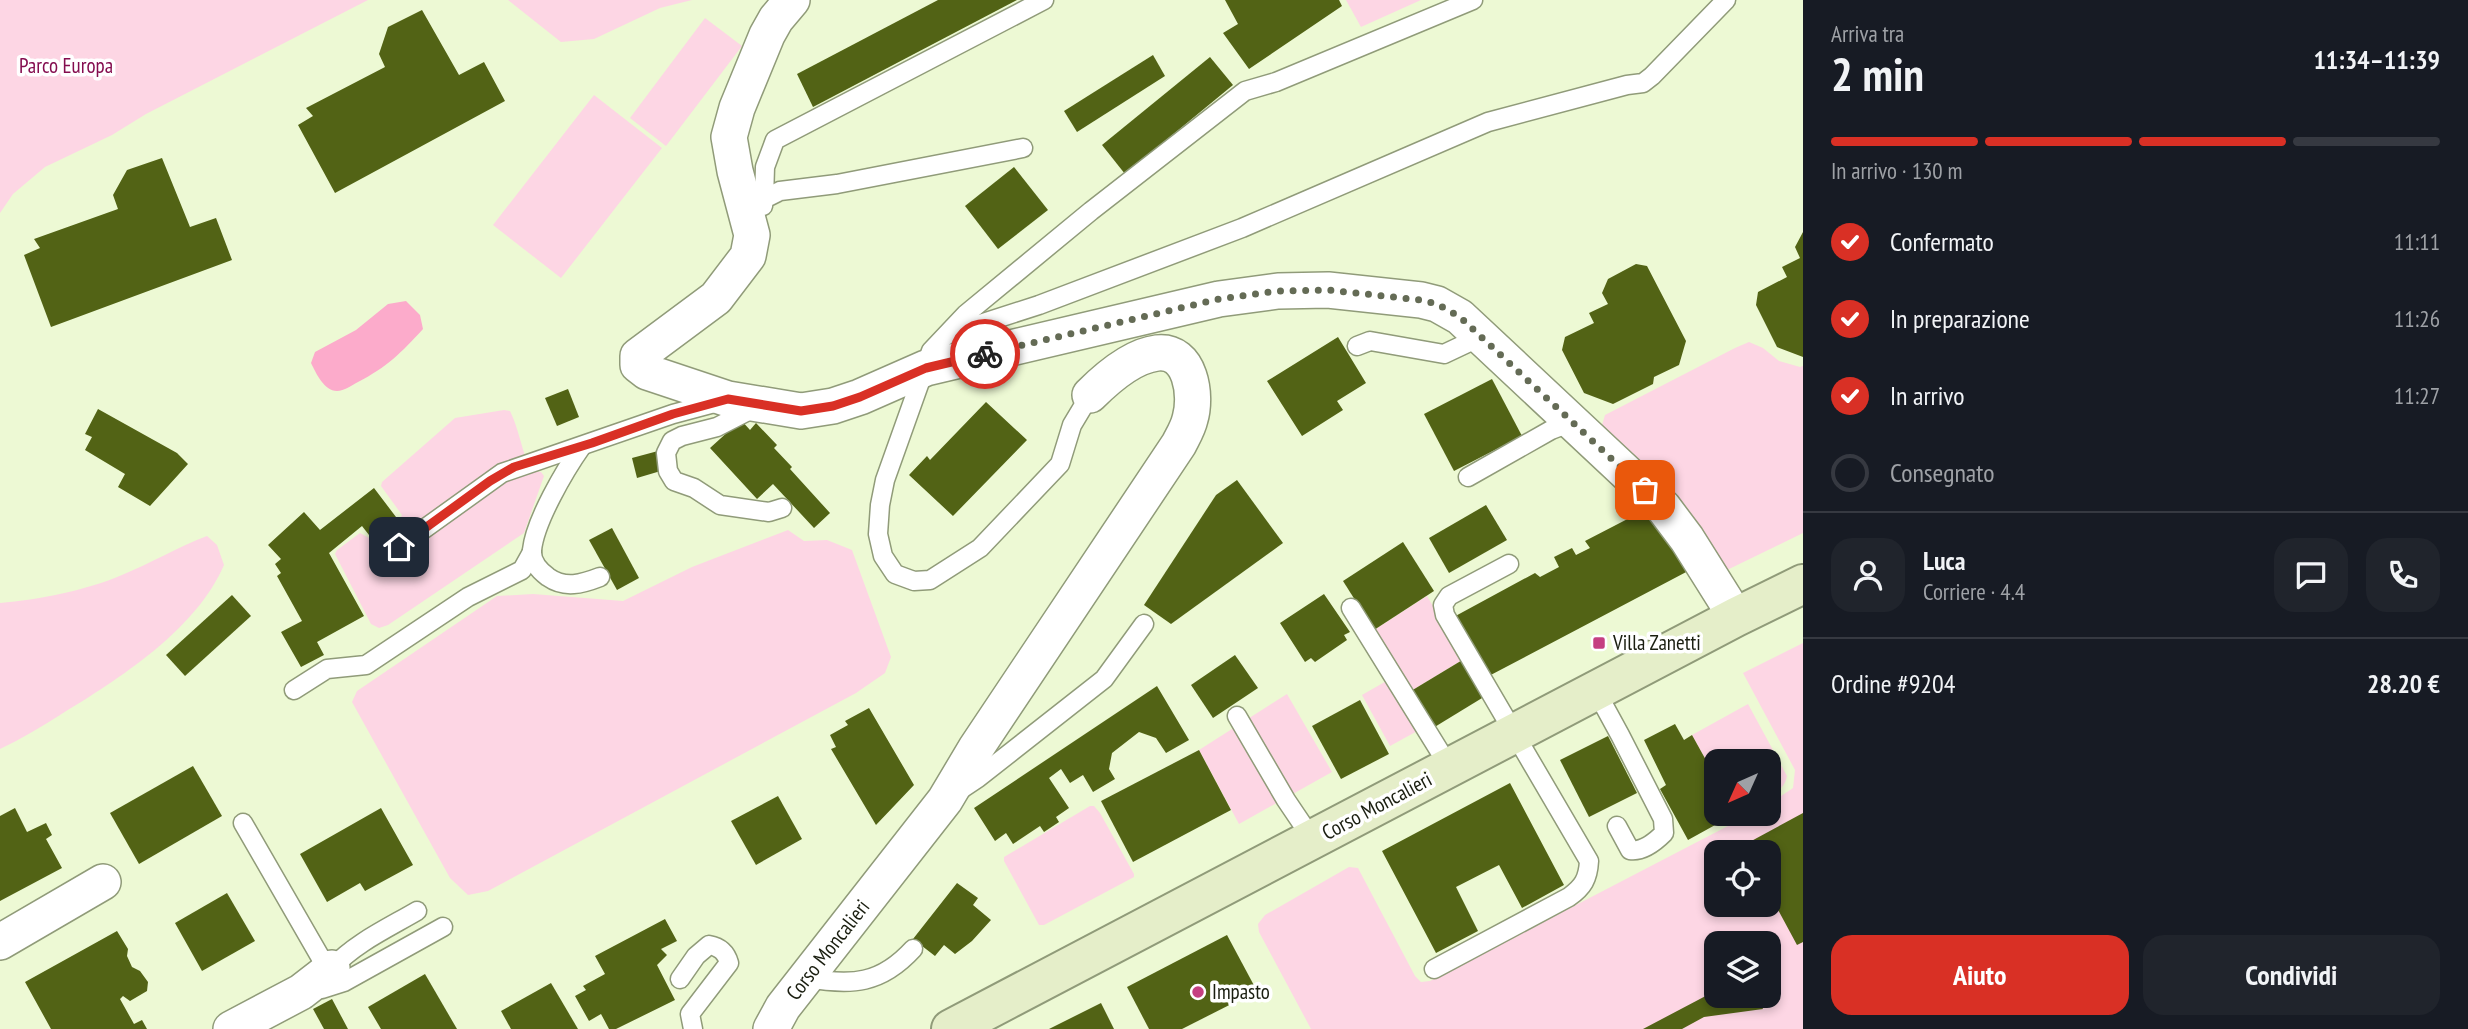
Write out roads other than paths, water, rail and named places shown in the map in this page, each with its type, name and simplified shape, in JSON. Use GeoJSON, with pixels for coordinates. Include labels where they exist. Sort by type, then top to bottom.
{"type":"FeatureCollection","features":[{"type":"Feature","properties":{"kind":"main road","name":"Corso Moncalieri"},"geometry":{"type":"LineString","coordinates":[[951,1029],[1735,617],[1803,584]]}},
{"type":"Feature","properties":{"kind":"street"},"geometry":{"type":"LineString","coordinates":[[792,0],[767,35],[737,108],[729,137],[752,235],[748,256],[716,298],[642,352],[638,365],[647,372],[744,402],[801,411],[833,406],[860,397],[926,368],[1219,299],[1278,291],[1328,290],[1421,300],[1437,304],[1460,317],[1663,507],[1687,539],[1735,617]]}},
{"type":"Feature","properties":{"kind":"street","name":"Corso Moncalieri"},"geometry":{"type":"LineString","coordinates":[[771,1029],[783,1007],[945,800],[976,748],[1179,444],[1191,419],[1193,396],[1185,366],[1175,357],[1159,352],[1140,358],[1107,378],[1090,395]]}},
{"type":"Feature","properties":{"kind":"street"},"geometry":{"type":"LineString","coordinates":[[0,942],[103,883]]}},
{"type":"Feature","properties":{"kind":"street"},"geometry":{"type":"LineString","coordinates":[[231,1029],[301,992],[332,968]]}},
{"type":"Feature","properties":{"kind":"lane"},"geometry":{"type":"LineString","coordinates":[[752,235],[764,199],[765,167],[775,140],[1044,0]]}},
{"type":"Feature","properties":{"kind":"lane"},"geometry":{"type":"LineString","coordinates":[[1090,395],[1072,425],[1060,464],[981,548],[930,580],[914,580],[895,574],[883,556],[878,534],[885,480],[931,351],[966,314],[1245,91],[1276,82],[1473,0]]}},
{"type":"Feature","properties":{"kind":"lane"},"geometry":{"type":"LineString","coordinates":[[946,335],[1071,293],[1242,228],[1488,122],[1643,83],[1653,76],[1726,0]]}},
{"type":"Feature","properties":{"kind":"lane"},"geometry":{"type":"LineString","coordinates":[[764,199],[780,191],[836,184],[1023,148]]}},
{"type":"Feature","properties":{"kind":"lane"},"geometry":{"type":"LineString","coordinates":[[1357,346],[1370,341],[1444,354],[1480,337]]}},
{"type":"Feature","properties":{"kind":"lane"},"geometry":{"type":"LineString","coordinates":[[383,566],[399,547],[514,467],[673,414],[744,402]]}},
{"type":"Feature","properties":{"kind":"lane"},"geometry":{"type":"LineString","coordinates":[[744,402],[717,427],[671,441],[666,453],[668,471],[674,481],[694,488],[720,505],[769,512],[782,508]]}},
{"type":"Feature","properties":{"kind":"lane"},"geometry":{"type":"LineString","coordinates":[[1468,477],[1551,430],[1572,422]]}},
{"type":"Feature","properties":{"kind":"lane"},"geometry":{"type":"LineString","coordinates":[[294,690],[327,669],[366,664],[468,597],[522,570],[565,470],[582,446]]}},
{"type":"Feature","properties":{"kind":"lane"},"geometry":{"type":"LineString","coordinates":[[532,552],[538,569],[558,584],[582,584],[600,577]]}},
{"type":"Feature","properties":{"kind":"lane"},"geometry":{"type":"LineString","coordinates":[[1434,969],[1569,897],[1583,887],[1588,873],[1589,861],[1445,615],[1443,605],[1450,596],[1509,564]]}},
{"type":"Feature","properties":{"kind":"lane"},"geometry":{"type":"LineString","coordinates":[[1351,608],[1450,768]]}},
{"type":"Feature","properties":{"kind":"lane"},"geometry":{"type":"LineString","coordinates":[[945,800],[978,778],[1104,679],[1144,624]]}},
{"type":"Feature","properties":{"kind":"lane"},"geometry":{"type":"LineString","coordinates":[[1596,691],[1663,820],[1664,833],[1637,851],[1630,850],[1617,825]]}},
{"type":"Feature","properties":{"kind":"lane"},"geometry":{"type":"LineString","coordinates":[[1237,716],[1286,800],[1313,839]]}},
{"type":"Feature","properties":{"kind":"lane"},"geometry":{"type":"LineString","coordinates":[[212,1029],[312,976],[323,965],[243,823]]}},
{"type":"Feature","properties":{"kind":"lane"},"geometry":{"type":"LineString","coordinates":[[332,968],[344,955],[417,911]]}},
{"type":"Feature","properties":{"kind":"lane"},"geometry":{"type":"LineString","coordinates":[[301,992],[344,982],[443,927]]}},
{"type":"Feature","properties":{"kind":"lane"},"geometry":{"type":"LineString","coordinates":[[680,979],[696,956],[709,945],[718,946],[727,955],[729,963],[724,972],[690,1014],[693,1029]]}},
{"type":"Feature","properties":{"kind":"lane"},"geometry":{"type":"LineString","coordinates":[[807,978],[835,983],[872,978],[897,966],[913,949]]}},
{"type":"Feature","properties":{"kind":"place","name":"Villa Zanetti"},"geometry":{"type":"Point","coordinates":[1599,643]}},
{"type":"Feature","properties":{"kind":"place","name":"Impasto"},"geometry":{"type":"Point","coordinates":[1198,992]}},
{"type":"Feature","properties":{"kind":"park label","name":"Parco Europa"},"geometry":{"type":"Point","coordinates":[66,66]}}]}
